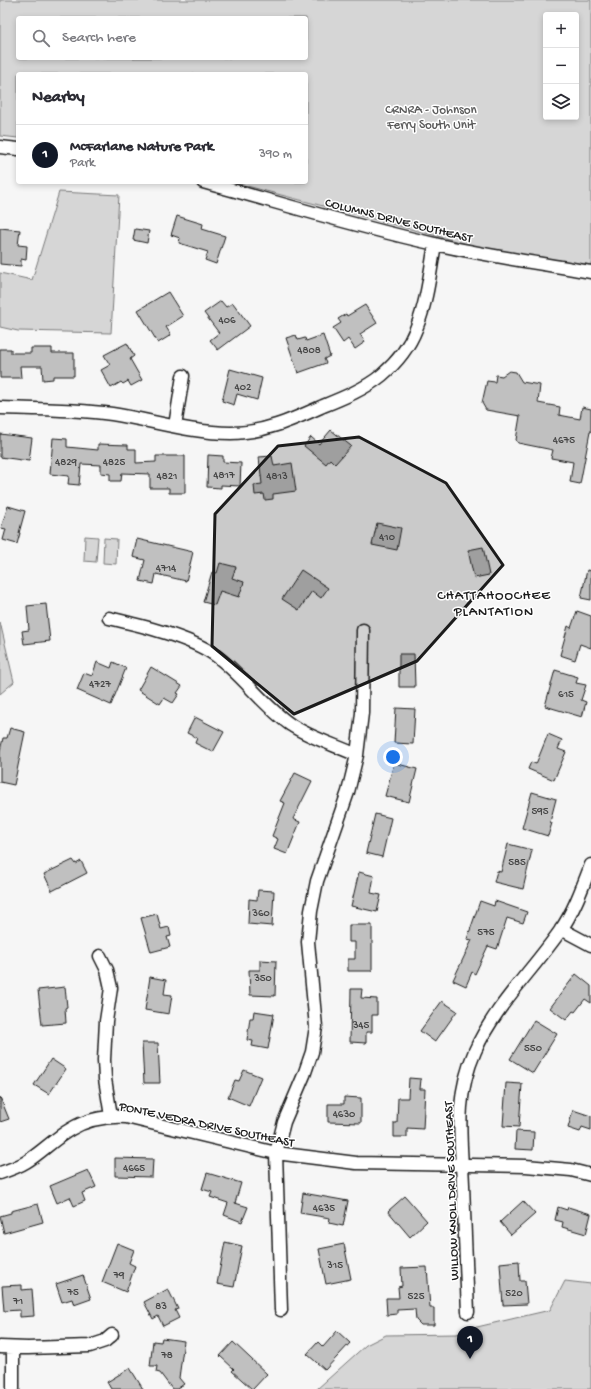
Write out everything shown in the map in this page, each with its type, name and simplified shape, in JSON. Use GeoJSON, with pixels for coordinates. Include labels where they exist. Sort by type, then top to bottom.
{"type":"FeatureCollection","features":[{"type":"Feature","properties":{"kind":"street"},"geometry":{"type":"LineString","coordinates":[[0,147],[16,149]]}},
{"type":"Feature","properties":{"kind":"street","name":"COLUMNS DRIVE SOUTHEAST"},"geometry":{"type":"LineString","coordinates":[[210,184],[435,244],[591,272]]}},
{"type":"Feature","properties":{"kind":"street"},"geometry":{"type":"LineString","coordinates":[[0,408],[99,413],[134,418],[204,432],[218,433],[233,433],[265,428],[293,420],[355,392],[371,383],[397,360],[416,330],[425,300],[435,244]]}},
{"type":"Feature","properties":{"kind":"street"},"geometry":{"type":"LineString","coordinates":[[175,426],[183,376]]}},
{"type":"Feature","properties":{"kind":"street"},"geometry":{"type":"LineString","coordinates":[[109,618],[134,624],[196,644],[215,654],[268,706],[290,724],[308,735],[357,755]]}},
{"type":"Feature","properties":{"kind":"street"},"geometry":{"type":"LineString","coordinates":[[281,1310],[276,1153],[284,1122],[312,1052],[316,1027],[308,942],[311,911],[316,881],[348,792],[357,755],[362,713],[363,630]]}},
{"type":"Feature","properties":{"kind":"street","name":"WILLOW KNOLL DRIVE SOUTHEAST"},"geometry":{"type":"LineString","coordinates":[[468,1312],[459,1118],[462,1092],[467,1071],[486,1030],[501,1007],[561,929],[591,865]]}},
{"type":"Feature","properties":{"kind":"street"},"geometry":{"type":"LineString","coordinates":[[561,929],[591,944]]}},
{"type":"Feature","properties":{"kind":"street"},"geometry":{"type":"LineString","coordinates":[[100,956],[107,970],[111,988],[106,1021],[104,1060],[105,1079],[111,1116]]}},
{"type":"Feature","properties":{"kind":"street","name":"PONTE VEDRA DRIVE SOUTHEAST"},"geometry":{"type":"LineString","coordinates":[[0,1173],[13,1169],[25,1162],[71,1129],[86,1122],[111,1116],[126,1117],[276,1153],[356,1163],[526,1166],[564,1169],[591,1175]]}},
{"type":"Feature","properties":{"kind":"street"},"geometry":{"type":"LineString","coordinates":[[0,1348],[90,1346],[105,1341],[112,1335]]}},
{"type":"Feature","properties":{"kind":"street"},"geometry":{"type":"LineString","coordinates":[[13,1348],[13,1389]]}},
{"type":"Feature","properties":{"kind":"highlighted area"},"geometry":{"type":"Polygon","coordinates":[[[359,437],[446,483],[503,565],[417,661],[294,714],[212,646],[215,514],[278,446],[359,437]]]}},
{"type":"Feature","properties":{"kind":"green space","name":"CRNRA - Johnson Ferry South Unit"},"geometry":{"type":"Polygon","coordinates":[[[0,0],[591,0],[591,265],[486,249],[240,184],[308,184],[308,72],[16,72],[16,138],[0,136],[0,0]]]}},
{"type":"Feature","properties":{"kind":"green space"},"geometry":{"type":"Polygon","coordinates":[[[59,192],[119,195],[111,333],[18,331],[0,327],[0,273],[32,280],[59,192]]]}},
{"type":"Feature","properties":{"kind":"green space"},"geometry":{"type":"Polygon","coordinates":[[[85,536],[98,537],[96,562],[84,561],[85,536]]]}},
{"type":"Feature","properties":{"kind":"green space"},"geometry":{"type":"Polygon","coordinates":[[[104,538],[117,539],[116,564],[103,563],[104,538]]]}},
{"type":"Feature","properties":{"kind":"green space"},"geometry":{"type":"Polygon","coordinates":[[[0,622],[14,682],[0,694],[0,622]]]}},
{"type":"Feature","properties":{"kind":"green space"},"geometry":{"type":"Polygon","coordinates":[[[565,1281],[591,1284],[591,1389],[317,1389],[366,1345],[386,1335],[457,1334],[477,1327],[550,1310],[565,1281]]]}},
{"type":"Feature","properties":{"kind":"building"},"geometry":{"type":"Polygon","coordinates":[[[177,216],[203,224],[202,229],[225,236],[216,264],[205,260],[208,252],[179,243],[180,238],[171,235],[177,216]]]}},
{"type":"Feature","properties":{"kind":"building"},"geometry":{"type":"Polygon","coordinates":[[[0,228],[20,230],[18,245],[27,246],[26,260],[21,259],[21,266],[0,264],[0,228]]]}},
{"type":"Feature","properties":{"kind":"building"},"geometry":{"type":"Polygon","coordinates":[[[135,229],[149,231],[147,243],[133,240],[135,229]]]}},
{"type":"Feature","properties":{"kind":"building"},"geometry":{"type":"Polygon","coordinates":[[[168,292],[183,316],[166,327],[171,335],[158,343],[138,310],[168,292]]]}},
{"type":"Feature","properties":{"kind":"building"},"geometry":{"type":"Polygon","coordinates":[[[221,301],[226,307],[233,303],[250,326],[218,350],[210,340],[219,333],[204,313],[221,301]]]}},
{"type":"Feature","properties":{"kind":"building"},"geometry":{"type":"Polygon","coordinates":[[[365,305],[377,323],[360,334],[365,342],[355,349],[348,339],[343,343],[333,328],[341,323],[338,319],[346,314],[347,316],[365,305]]]}},
{"type":"Feature","properties":{"kind":"building"},"geometry":{"type":"Polygon","coordinates":[[[296,335],[298,340],[305,338],[306,341],[323,335],[330,356],[324,359],[326,363],[298,373],[286,338],[296,335]]]}},
{"type":"Feature","properties":{"kind":"building"},"geometry":{"type":"Polygon","coordinates":[[[127,343],[134,356],[130,359],[142,380],[131,386],[128,381],[123,384],[121,382],[111,388],[101,370],[110,365],[104,355],[127,343]]]}},
{"type":"Feature","properties":{"kind":"building"},"geometry":{"type":"Polygon","coordinates":[[[31,348],[52,348],[52,353],[74,353],[74,376],[53,376],[53,379],[43,380],[42,366],[20,366],[21,378],[0,378],[0,349],[11,349],[11,353],[31,353],[31,348]]]}},
{"type":"Feature","properties":{"kind":"building"},"geometry":{"type":"Polygon","coordinates":[[[230,369],[262,378],[257,400],[237,394],[234,405],[222,401],[230,369]]]}},
{"type":"Feature","properties":{"kind":"building"},"geometry":{"type":"Polygon","coordinates":[[[509,371],[516,372],[522,382],[540,385],[538,403],[560,407],[559,415],[580,419],[582,407],[591,409],[591,432],[580,484],[570,482],[573,462],[551,458],[553,450],[518,443],[516,440],[520,416],[486,410],[482,403],[487,381],[495,382],[496,375],[502,376],[509,371]]]}},
{"type":"Feature","properties":{"kind":"building"},"geometry":{"type":"Polygon","coordinates":[[[331,430],[351,446],[335,464],[330,459],[326,464],[304,446],[311,437],[319,444],[331,430]]]}},
{"type":"Feature","properties":{"kind":"building"},"geometry":{"type":"Polygon","coordinates":[[[0,434],[32,438],[29,461],[0,457],[0,434]]]}},
{"type":"Feature","properties":{"kind":"building"},"geometry":{"type":"Polygon","coordinates":[[[53,438],[67,439],[67,447],[98,450],[98,444],[128,445],[128,449],[136,449],[136,463],[156,462],[156,456],[185,456],[185,493],[169,493],[169,488],[150,488],[150,474],[122,473],[121,481],[110,481],[110,474],[101,473],[101,465],[81,464],[79,485],[68,484],[69,476],[50,474],[53,438]]]}},
{"type":"Feature","properties":{"kind":"building"},"geometry":{"type":"Polygon","coordinates":[[[208,455],[223,456],[223,462],[241,463],[240,486],[221,485],[221,488],[207,487],[208,455]]]}},
{"type":"Feature","properties":{"kind":"building"},"geometry":{"type":"Polygon","coordinates":[[[272,456],[274,466],[292,463],[296,491],[273,494],[273,499],[265,500],[264,494],[255,495],[254,485],[262,484],[259,457],[272,456]]]}},
{"type":"Feature","properties":{"kind":"building"},"geometry":{"type":"Polygon","coordinates":[[[8,506],[25,511],[17,544],[3,540],[6,529],[1,528],[8,506]]]}},
{"type":"Feature","properties":{"kind":"building"},"geometry":{"type":"Polygon","coordinates":[[[377,523],[401,528],[397,550],[372,545],[377,523]]]}},
{"type":"Feature","properties":{"kind":"building"},"geometry":{"type":"Polygon","coordinates":[[[137,539],[193,552],[186,581],[156,574],[154,584],[140,581],[145,560],[133,557],[137,539]]]}},
{"type":"Feature","properties":{"kind":"building"},"geometry":{"type":"Polygon","coordinates":[[[483,547],[489,575],[474,578],[468,550],[483,547]]]}},
{"type":"Feature","properties":{"kind":"building"},"geometry":{"type":"Polygon","coordinates":[[[220,563],[236,567],[232,578],[244,582],[239,597],[220,591],[215,605],[203,602],[212,572],[217,573],[220,563]]]}},
{"type":"Feature","properties":{"kind":"building"},"geometry":{"type":"Polygon","coordinates":[[[301,570],[328,588],[321,598],[312,591],[299,610],[282,599],[301,570]]]}},
{"type":"Feature","properties":{"kind":"building"},"geometry":{"type":"Polygon","coordinates":[[[587,570],[591,571],[591,600],[581,598],[587,570]]]}},
{"type":"Feature","properties":{"kind":"building"},"geometry":{"type":"Polygon","coordinates":[[[46,604],[50,641],[24,644],[22,631],[29,630],[27,606],[46,604]]]}},
{"type":"Feature","properties":{"kind":"building"},"geometry":{"type":"Polygon","coordinates":[[[577,611],[591,616],[591,648],[580,644],[575,660],[560,655],[568,626],[571,628],[577,611]]]}},
{"type":"Feature","properties":{"kind":"building"},"geometry":{"type":"Polygon","coordinates":[[[399,654],[414,654],[415,687],[399,687],[399,654]]]}},
{"type":"Feature","properties":{"kind":"building"},"geometry":{"type":"Polygon","coordinates":[[[97,662],[111,668],[113,662],[126,668],[111,705],[77,690],[84,673],[92,676],[97,662]]]}},
{"type":"Feature","properties":{"kind":"building"},"geometry":{"type":"Polygon","coordinates":[[[151,667],[182,686],[173,703],[164,698],[160,704],[138,690],[151,667]]]}},
{"type":"Feature","properties":{"kind":"building"},"geometry":{"type":"Polygon","coordinates":[[[555,670],[578,677],[576,683],[586,685],[581,700],[586,702],[582,717],[545,706],[555,670]]]}},
{"type":"Feature","properties":{"kind":"building"},"geometry":{"type":"Polygon","coordinates":[[[396,708],[415,709],[413,744],[394,743],[396,708]]]}},
{"type":"Feature","properties":{"kind":"building"},"geometry":{"type":"Polygon","coordinates":[[[195,717],[224,732],[213,752],[195,743],[197,738],[187,733],[195,717]]]}},
{"type":"Feature","properties":{"kind":"building"},"geometry":{"type":"Polygon","coordinates":[[[10,728],[25,732],[14,785],[0,782],[0,751],[3,738],[7,738],[10,728]]]}},
{"type":"Feature","properties":{"kind":"building"},"geometry":{"type":"Polygon","coordinates":[[[548,734],[562,740],[558,749],[566,752],[554,780],[528,769],[531,762],[536,764],[548,734]]]}},
{"type":"Feature","properties":{"kind":"building"},"geometry":{"type":"Polygon","coordinates":[[[394,763],[417,769],[409,802],[385,796],[394,763]]]}},
{"type":"Feature","properties":{"kind":"building"},"geometry":{"type":"Polygon","coordinates":[[[295,773],[312,781],[293,819],[300,822],[287,854],[274,849],[278,839],[272,836],[285,803],[280,801],[295,773]]]}},
{"type":"Feature","properties":{"kind":"building"},"geometry":{"type":"Polygon","coordinates":[[[532,792],[556,799],[548,836],[522,828],[532,792]]]}},
{"type":"Feature","properties":{"kind":"building"},"geometry":{"type":"Polygon","coordinates":[[[375,814],[391,818],[382,857],[366,853],[375,814]]]}},
{"type":"Feature","properties":{"kind":"building"},"geometry":{"type":"Polygon","coordinates":[[[508,844],[532,850],[523,889],[494,882],[497,871],[501,872],[508,844]]]}},
{"type":"Feature","properties":{"kind":"building"},"geometry":{"type":"Polygon","coordinates":[[[73,860],[76,864],[81,861],[87,873],[52,891],[44,874],[73,860]]]}},
{"type":"Feature","properties":{"kind":"building"},"geometry":{"type":"Polygon","coordinates":[[[359,872],[374,876],[371,893],[381,895],[377,912],[351,906],[359,872]]]}},
{"type":"Feature","properties":{"kind":"building"},"geometry":{"type":"Polygon","coordinates":[[[258,890],[274,891],[272,926],[248,924],[249,899],[257,900],[258,890]]]}},
{"type":"Feature","properties":{"kind":"building"},"geometry":{"type":"Polygon","coordinates":[[[480,901],[494,906],[495,901],[527,912],[523,923],[507,918],[497,949],[488,946],[475,974],[472,972],[466,986],[453,980],[472,940],[467,939],[480,901]]]}},
{"type":"Feature","properties":{"kind":"building"},"geometry":{"type":"Polygon","coordinates":[[[157,914],[161,929],[169,927],[171,936],[167,937],[170,947],[151,952],[141,918],[157,914]]]}},
{"type":"Feature","properties":{"kind":"building"},"geometry":{"type":"Polygon","coordinates":[[[349,925],[372,925],[372,971],[348,971],[348,959],[355,959],[355,942],[349,942],[349,925]]]}},
{"type":"Feature","properties":{"kind":"building"},"geometry":{"type":"Polygon","coordinates":[[[260,960],[276,961],[275,996],[250,995],[249,970],[260,970],[260,960]]]}},
{"type":"Feature","properties":{"kind":"building"},"geometry":{"type":"Polygon","coordinates":[[[576,974],[591,986],[591,1003],[585,999],[575,1012],[573,1011],[566,1020],[550,1008],[576,974]]]}},
{"type":"Feature","properties":{"kind":"building"},"geometry":{"type":"Polygon","coordinates":[[[150,977],[166,980],[164,994],[172,995],[169,1014],[145,1010],[150,977]]]}},
{"type":"Feature","properties":{"kind":"building"},"geometry":{"type":"Polygon","coordinates":[[[65,987],[67,1007],[65,1008],[66,1023],[42,1025],[38,990],[65,987]]]}},
{"type":"Feature","properties":{"kind":"building"},"geometry":{"type":"Polygon","coordinates":[[[351,989],[362,989],[361,998],[377,999],[377,1015],[372,1015],[372,1032],[366,1032],[366,1043],[350,1042],[351,989]]]}},
{"type":"Feature","properties":{"kind":"building"},"geometry":{"type":"Polygon","coordinates":[[[442,1001],[457,1011],[435,1042],[420,1031],[442,1001]]]}},
{"type":"Feature","properties":{"kind":"building"},"geometry":{"type":"Polygon","coordinates":[[[254,1011],[274,1014],[268,1049],[252,1046],[253,1041],[247,1040],[250,1018],[253,1018],[254,1011]]]}},
{"type":"Feature","properties":{"kind":"building"},"geometry":{"type":"Polygon","coordinates":[[[534,1020],[557,1034],[533,1073],[510,1059],[534,1020]]]}},
{"type":"Feature","properties":{"kind":"building"},"geometry":{"type":"Polygon","coordinates":[[[142,1043],[158,1043],[160,1083],[144,1083],[142,1043]]]}},
{"type":"Feature","properties":{"kind":"building"},"geometry":{"type":"Polygon","coordinates":[[[51,1059],[66,1069],[49,1094],[34,1085],[51,1059]]]}},
{"type":"Feature","properties":{"kind":"building"},"geometry":{"type":"Polygon","coordinates":[[[244,1070],[261,1077],[249,1106],[228,1097],[235,1080],[239,1081],[244,1070]]]}},
{"type":"Feature","properties":{"kind":"building"},"geometry":{"type":"Polygon","coordinates":[[[409,1078],[421,1079],[420,1089],[425,1089],[423,1129],[407,1128],[407,1137],[394,1137],[394,1123],[397,1123],[398,1098],[408,1098],[409,1078]]]}},
{"type":"Feature","properties":{"kind":"building"},"geometry":{"type":"Polygon","coordinates":[[[506,1083],[522,1084],[519,1127],[503,1126],[506,1083]]]}},
{"type":"Feature","properties":{"kind":"building"},"geometry":{"type":"Polygon","coordinates":[[[0,1097],[9,1119],[0,1122],[0,1097]]]}},
{"type":"Feature","properties":{"kind":"building"},"geometry":{"type":"Polygon","coordinates":[[[344,1097],[361,1098],[361,1123],[328,1122],[328,1104],[344,1104],[344,1097]]]}},
{"type":"Feature","properties":{"kind":"building"},"geometry":{"type":"Polygon","coordinates":[[[573,1110],[591,1116],[591,1130],[582,1127],[580,1132],[568,1128],[573,1110]]]}},
{"type":"Feature","properties":{"kind":"building"},"geometry":{"type":"Polygon","coordinates":[[[516,1131],[534,1132],[533,1150],[515,1149],[516,1131]]]}},
{"type":"Feature","properties":{"kind":"building"},"geometry":{"type":"Polygon","coordinates":[[[115,1158],[153,1159],[152,1177],[115,1176],[115,1158]]]}},
{"type":"Feature","properties":{"kind":"building"},"geometry":{"type":"Polygon","coordinates":[[[88,1170],[96,1187],[82,1193],[85,1201],[74,1206],[70,1197],[57,1203],[50,1186],[88,1170]]]}},
{"type":"Feature","properties":{"kind":"building"},"geometry":{"type":"Polygon","coordinates":[[[207,1173],[241,1183],[235,1203],[248,1207],[242,1222],[224,1215],[228,1203],[210,1197],[212,1192],[202,1189],[207,1173]]]}},
{"type":"Feature","properties":{"kind":"building"},"geometry":{"type":"Polygon","coordinates":[[[303,1193],[348,1201],[343,1226],[329,1223],[330,1218],[300,1213],[303,1193]]]}},
{"type":"Feature","properties":{"kind":"building"},"geometry":{"type":"Polygon","coordinates":[[[405,1196],[427,1221],[410,1237],[388,1211],[405,1196]]]}},
{"type":"Feature","properties":{"kind":"building"},"geometry":{"type":"Polygon","coordinates":[[[523,1201],[535,1214],[511,1235],[500,1222],[523,1201]]]}},
{"type":"Feature","properties":{"kind":"building"},"geometry":{"type":"Polygon","coordinates":[[[38,1204],[43,1222],[4,1233],[0,1216],[11,1213],[11,1211],[38,1204]]]}},
{"type":"Feature","properties":{"kind":"building"},"geometry":{"type":"Polygon","coordinates":[[[558,1207],[567,1210],[568,1207],[591,1214],[586,1234],[562,1227],[563,1222],[555,1220],[558,1207]]]}},
{"type":"Feature","properties":{"kind":"building"},"geometry":{"type":"Polygon","coordinates":[[[225,1242],[242,1246],[234,1287],[217,1284],[225,1242]]]}},
{"type":"Feature","properties":{"kind":"building"},"geometry":{"type":"Polygon","coordinates":[[[117,1243],[134,1250],[129,1263],[135,1266],[126,1292],[102,1282],[117,1243]]]}},
{"type":"Feature","properties":{"kind":"building"},"geometry":{"type":"Polygon","coordinates":[[[344,1244],[351,1279],[326,1284],[319,1249],[344,1244]]]}},
{"type":"Feature","properties":{"kind":"building"},"geometry":{"type":"Polygon","coordinates":[[[519,1261],[520,1281],[525,1281],[527,1304],[503,1305],[500,1263],[519,1261]]]}},
{"type":"Feature","properties":{"kind":"building"},"geometry":{"type":"Polygon","coordinates":[[[427,1267],[430,1308],[434,1308],[434,1325],[421,1325],[416,1320],[415,1309],[397,1310],[397,1314],[387,1315],[386,1298],[399,1298],[398,1287],[402,1286],[401,1268],[427,1267]]]}},
{"type":"Feature","properties":{"kind":"building"},"geometry":{"type":"Polygon","coordinates":[[[83,1275],[91,1299],[74,1305],[72,1299],[62,1302],[56,1284],[83,1275]]]}},
{"type":"Feature","properties":{"kind":"building"},"geometry":{"type":"Polygon","coordinates":[[[22,1285],[22,1290],[32,1289],[34,1316],[20,1317],[20,1310],[4,1311],[2,1286],[22,1285]]]}},
{"type":"Feature","properties":{"kind":"building"},"geometry":{"type":"Polygon","coordinates":[[[168,1289],[178,1309],[175,1310],[179,1318],[163,1326],[158,1316],[153,1319],[144,1302],[168,1289]]]}},
{"type":"Feature","properties":{"kind":"building"},"geometry":{"type":"Polygon","coordinates":[[[337,1331],[350,1343],[325,1370],[307,1354],[318,1342],[323,1347],[337,1331]]]}},
{"type":"Feature","properties":{"kind":"building"},"geometry":{"type":"Polygon","coordinates":[[[162,1338],[184,1341],[179,1378],[184,1384],[177,1389],[172,1389],[160,1373],[156,1372],[157,1366],[150,1366],[153,1341],[161,1342],[162,1338]]]}},
{"type":"Feature","properties":{"kind":"building"},"geometry":{"type":"Polygon","coordinates":[[[233,1342],[267,1374],[253,1389],[232,1371],[234,1369],[220,1356],[233,1342]]]}},
{"type":"Feature","properties":{"kind":"building"},"geometry":{"type":"Polygon","coordinates":[[[130,1368],[143,1389],[111,1389],[107,1382],[130,1368]]]}},
{"type":"Feature","properties":{"kind":"place","name":"McFarlane Nature Park"},"geometry":{"type":"Point","coordinates":[470,1359]}},
{"type":"Feature","properties":{"kind":"district","name":"CHATTAHOOCHEE PLANTATION"},"geometry":{"type":"Point","coordinates":[494,602]}}]}
